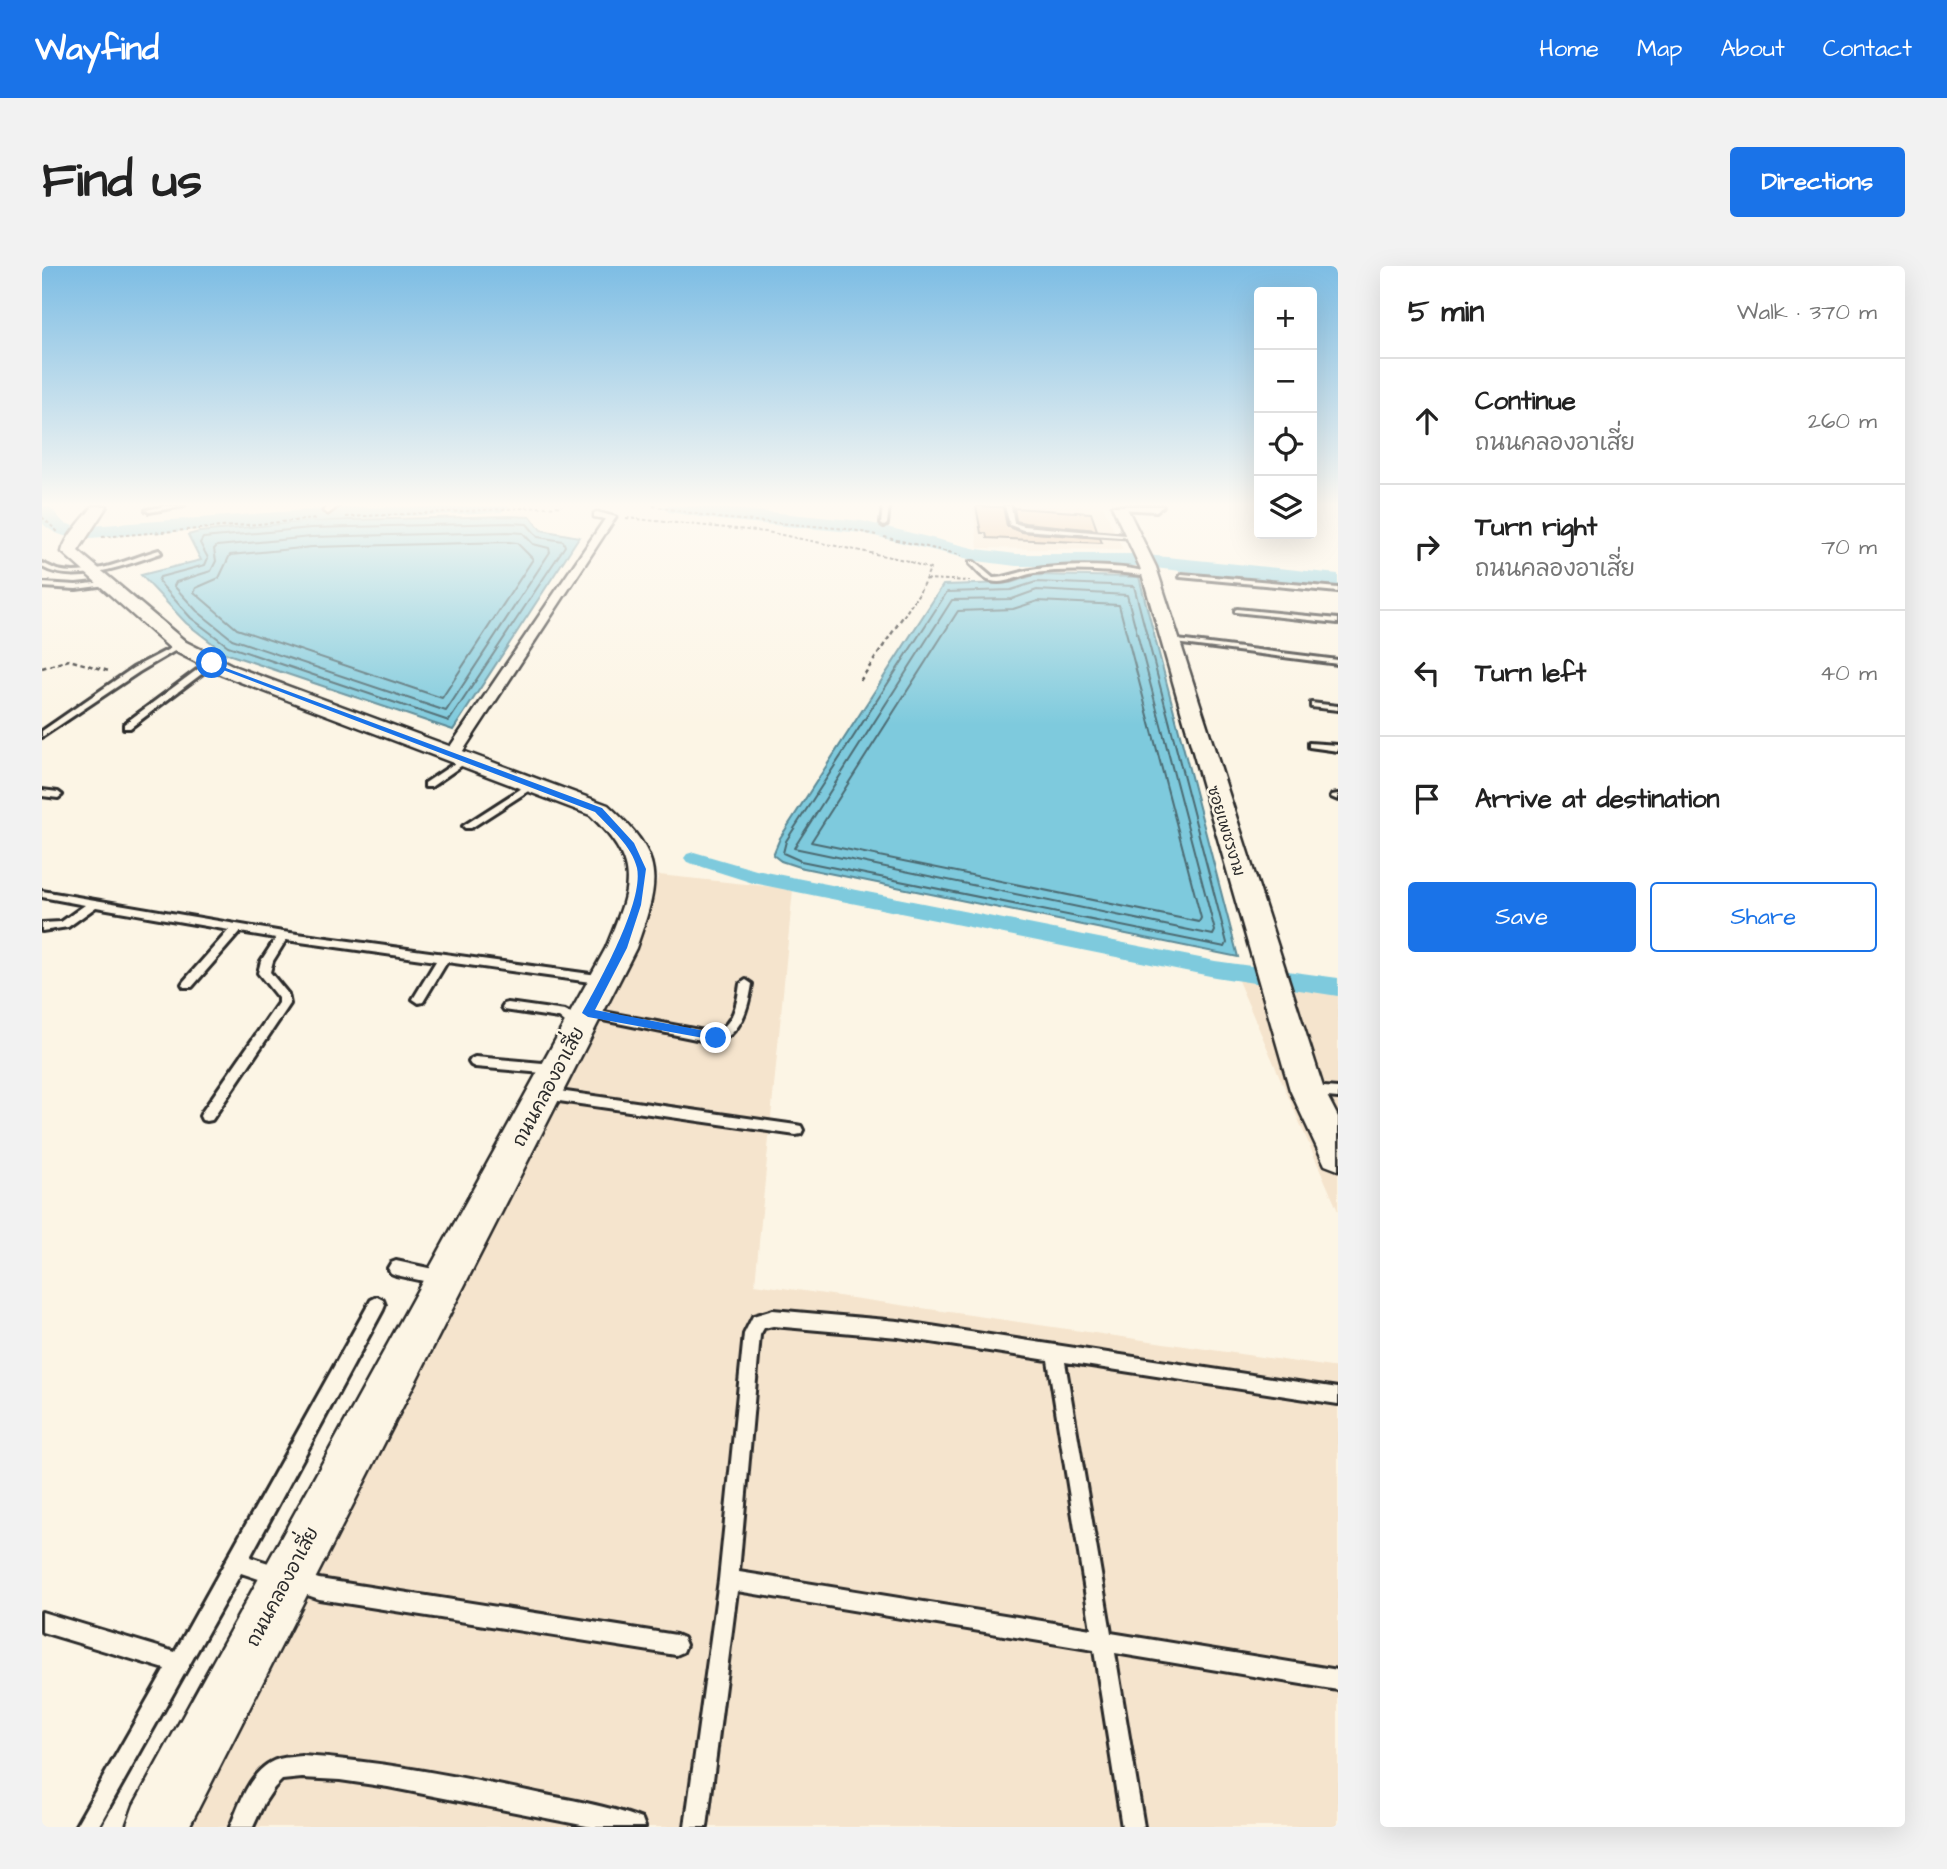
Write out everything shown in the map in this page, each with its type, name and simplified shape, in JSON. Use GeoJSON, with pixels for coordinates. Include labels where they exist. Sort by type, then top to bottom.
{"type":"FeatureCollection","features":[{"type":"Feature","properties":{"kind":"street","name":"ถนนคลองอาเสี่ย"},"geometry":{"type":"LineString","coordinates":[[99,579],[179,646],[212,663],[598,810],[630,845],[642,869],[636,905],[621,948],[605,980],[156,1827]]}},
{"type":"Feature","properties":{"kind":"street"},"geometry":{"type":"LineString","coordinates":[[460,757],[572,579]]}},
{"type":"Feature","properties":{"kind":"street","name":"ซอยเพชรงาม"},"geometry":{"type":"LineString","coordinates":[[1151,579],[1307,1090],[1338,1154]]}},
{"type":"Feature","properties":{"kind":"lane"},"geometry":{"type":"LineString","coordinates":[[42,586],[76,587],[93,579]]}},
{"type":"Feature","properties":{"kind":"lane"},"geometry":{"type":"LineString","coordinates":[[991,579],[1008,579]]}},
{"type":"Feature","properties":{"kind":"lane"},"geometry":{"type":"LineString","coordinates":[[1214,579],[1338,590]]}},
{"type":"Feature","properties":{"kind":"lane"},"geometry":{"type":"LineString","coordinates":[[1237,611],[1338,621]]}},
{"type":"Feature","properties":{"kind":"lane"},"geometry":{"type":"LineString","coordinates":[[1169,641],[1338,662]]}},
{"type":"Feature","properties":{"kind":"lane"},"geometry":{"type":"LineString","coordinates":[[42,735],[127,676],[179,646]]}},
{"type":"Feature","properties":{"kind":"lane"},"geometry":{"type":"LineString","coordinates":[[127,726],[212,663]]}},
{"type":"Feature","properties":{"kind":"lane"},"geometry":{"type":"LineString","coordinates":[[1314,705],[1338,708]]}},
{"type":"Feature","properties":{"kind":"lane"},"geometry":{"type":"LineString","coordinates":[[1312,745],[1338,748]]}},
{"type":"Feature","properties":{"kind":"lane"},"geometry":{"type":"LineString","coordinates":[[428,785],[460,757]]}},
{"type":"Feature","properties":{"kind":"lane"},"geometry":{"type":"LineString","coordinates":[[468,826],[533,784]]}},
{"type":"Feature","properties":{"kind":"lane"},"geometry":{"type":"LineString","coordinates":[[42,793],[58,795]]}},
{"type":"Feature","properties":{"kind":"lane"},"geometry":{"type":"LineString","coordinates":[[42,894],[283,936],[605,980]]}},
{"type":"Feature","properties":{"kind":"lane"},"geometry":{"type":"LineString","coordinates":[[42,927],[64,925],[94,903]]}},
{"type":"Feature","properties":{"kind":"lane"},"geometry":{"type":"LineString","coordinates":[[188,984],[237,928]]}},
{"type":"Feature","properties":{"kind":"lane"},"geometry":{"type":"LineString","coordinates":[[208,1116],[284,1004],[284,997],[264,974],[267,961],[283,936]]}},
{"type":"Feature","properties":{"kind":"lane"},"geometry":{"type":"LineString","coordinates":[[419,999],[443,959]]}},
{"type":"Feature","properties":{"kind":"lane"},"geometry":{"type":"LineString","coordinates":[[475,1062],[716,1038],[740,1016],[746,984]]}},
{"type":"Feature","properties":{"kind":"lane"},"geometry":{"type":"LineString","coordinates":[[508,1007],[569,1018],[571,1023],[566,1054]]}},
{"type":"Feature","properties":{"kind":"lane"},"geometry":{"type":"LineString","coordinates":[[566,1054],[796,1130]]}},
{"type":"Feature","properties":{"kind":"lane"},"geometry":{"type":"LineString","coordinates":[[1307,1090],[1338,1093]]}},
{"type":"Feature","properties":{"kind":"lane"},"geometry":{"type":"LineString","coordinates":[[396,1268],[447,1277],[525,1131]]}},
{"type":"Feature","properties":{"kind":"lane"},"geometry":{"type":"LineString","coordinates":[[86,1827],[237,1562],[377,1305]]}},
{"type":"Feature","properties":{"kind":"lane"},"geometry":{"type":"LineString","coordinates":[[696,1827],[729,1580],[752,1334],[759,1321],[773,1318],[898,1329],[1338,1396]]}},
{"type":"Feature","properties":{"kind":"lane"},"geometry":{"type":"LineString","coordinates":[[1055,1353],[1133,1827]]}},
{"type":"Feature","properties":{"kind":"lane"},"geometry":{"type":"LineString","coordinates":[[237,1562],[319,1589],[677,1645]]}},
{"type":"Feature","properties":{"kind":"lane"},"geometry":{"type":"LineString","coordinates":[[729,1580],[1338,1680]]}},
{"type":"Feature","properties":{"kind":"lane"},"geometry":{"type":"LineString","coordinates":[[42,1622],[179,1663]]}},
{"type":"Feature","properties":{"kind":"lane"},"geometry":{"type":"LineString","coordinates":[[241,1827],[263,1784],[278,1770],[296,1766],[368,1773],[616,1821],[634,1827]]}},
{"type":"Feature","properties":{"kind":"path"},"geometry":{"type":"LineString","coordinates":[[860,681],[926,579],[995,580]]}},
{"type":"Feature","properties":{"kind":"path"},"geometry":{"type":"LineString","coordinates":[[42,668],[55,661],[77,659],[127,676]]}},
{"type":"Feature","properties":{"kind":"shaded area"},"geometry":{"type":"Polygon","coordinates":[[[659,875],[793,889],[755,1284],[1338,1368],[1338,1827],[189,1827],[285,1628],[631,955],[659,875]]]}},
{"type":"Feature","properties":{"kind":"shaded area"},"geometry":{"type":"Polygon","coordinates":[[[1236,976],[1338,995],[1338,1211],[1236,976]]]}},
{"type":"Feature","properties":{"kind":"water"},"geometry":{"type":"Polygon","coordinates":[[[145,579],[552,579],[453,730],[225,653],[186,623],[145,579]]]}},
{"type":"Feature","properties":{"kind":"water"},"geometry":{"type":"Polygon","coordinates":[[[1023,579],[1139,579],[1238,957],[799,867],[773,855],[780,838],[943,585],[1010,583],[1023,579]]]}},
{"type":"Feature","properties":{"kind":"waterway"},"geometry":{"type":"LineString","coordinates":[[1317,579],[1338,581]]}},
{"type":"Feature","properties":{"kind":"waterway"},"geometry":{"type":"LineString","coordinates":[[694,858],[753,876],[1215,969],[1338,987]]}},
{"type":"Feature","properties":{"kind":"route"},"geometry":{"type":"LineString","coordinates":[[212,663],[598,810],[630,845],[642,869],[636,905],[621,948],[588,1013],[716,1038]]}}]}
